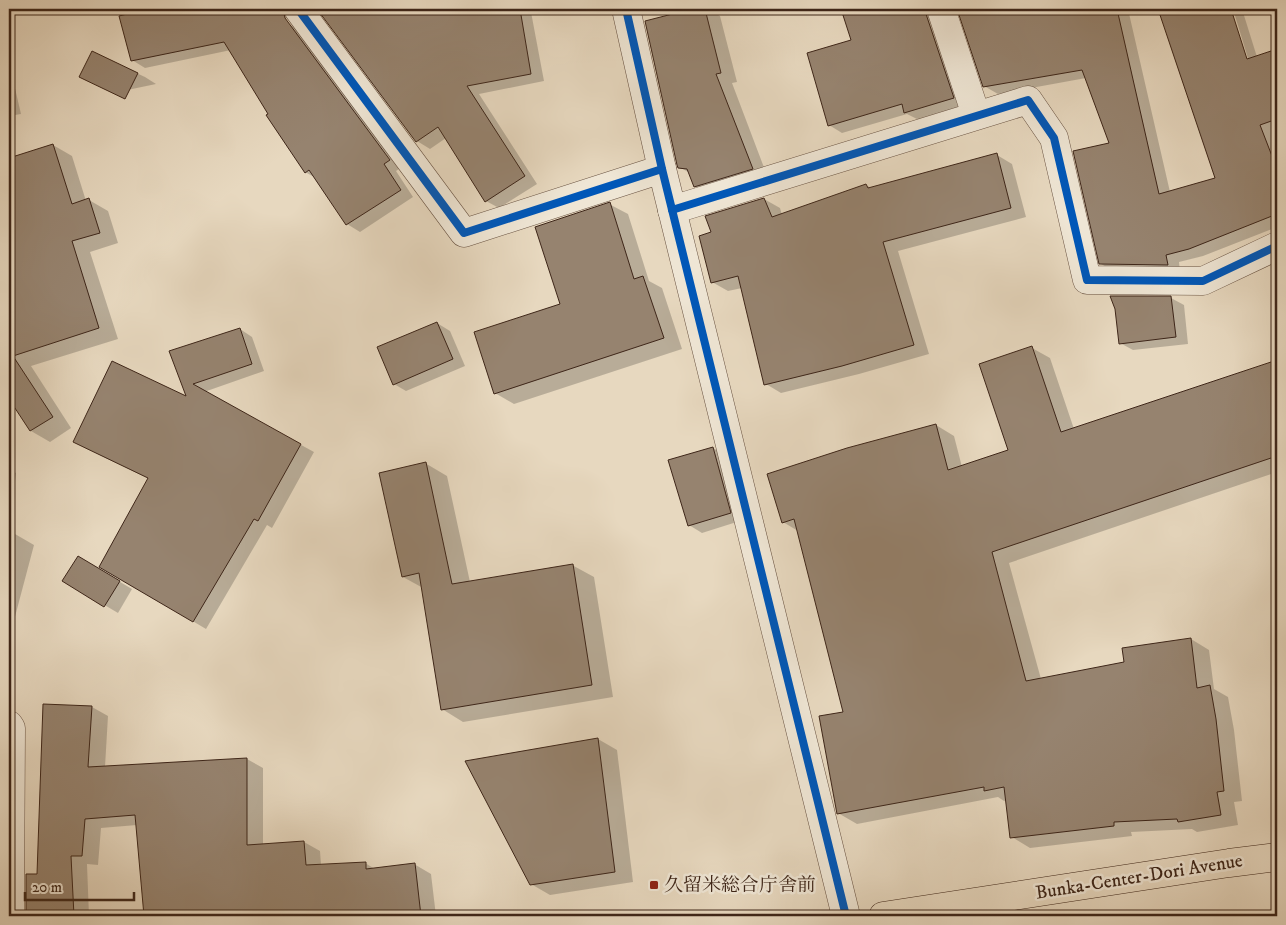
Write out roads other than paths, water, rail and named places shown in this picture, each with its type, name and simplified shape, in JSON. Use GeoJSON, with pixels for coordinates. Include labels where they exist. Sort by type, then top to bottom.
{"type":"FeatureCollection","features":[{"type":"Feature","properties":{"kind":"highway","name":"Bunka-Center-Dori Avenue"},"geometry":{"type":"LineString","coordinates":[[884,916],[1229,862],[1277,857]]}},
{"type":"Feature","properties":{"kind":"street"},"geometry":{"type":"LineString","coordinates":[[298,9],[464,233],[662,169]]}},
{"type":"Feature","properties":{"kind":"street"},"geometry":{"type":"LineString","coordinates":[[626,9],[662,169],[846,916]]}},
{"type":"Feature","properties":{"kind":"street"},"geometry":{"type":"LineString","coordinates":[[942,9],[976,115]]}},
{"type":"Feature","properties":{"kind":"street"},"geometry":{"type":"LineString","coordinates":[[672,210],[1028,100],[1054,138],[1087,280],[1203,281],[1277,246]]}},
{"type":"Feature","properties":{"kind":"street"},"geometry":{"type":"LineString","coordinates":[[9,725],[11,728],[10,916]]}},
{"type":"Feature","properties":{"kind":"place","name":"久留米総合庁舎前"},"geometry":{"type":"Point","coordinates":[654,885]}}]}
